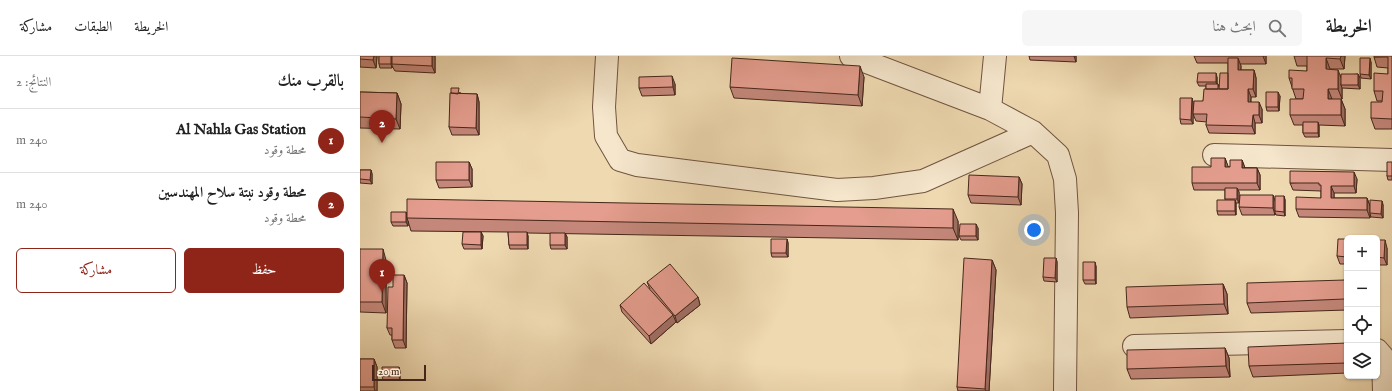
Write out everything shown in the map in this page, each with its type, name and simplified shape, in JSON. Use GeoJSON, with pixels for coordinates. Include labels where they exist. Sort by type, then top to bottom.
{"type":"FeatureCollection","features":[{"type":"Feature","properties":{"kind":"street"},"geometry":{"type":"LineString","coordinates":[[607,56],[604,107],[606,136],[620,160],[637,165],[837,190],[874,188],[923,181],[1033,132]]}},
{"type":"Feature","properties":{"kind":"street"},"geometry":{"type":"LineString","coordinates":[[851,56],[990,109],[1033,132],[1058,155],[1065,179],[1068,213],[1065,391]]}},
{"type":"Feature","properties":{"kind":"street"},"geometry":{"type":"LineString","coordinates":[[990,109],[994,56]]}},
{"type":"Feature","properties":{"kind":"street"},"geometry":{"type":"LineString","coordinates":[[1214,155],[1392,160]]}},
{"type":"Feature","properties":{"kind":"street"},"geometry":{"type":"LineString","coordinates":[[1134,346],[1344,341]]}},
{"type":"Feature","properties":{"kind":"street"},"geometry":{"type":"LineString","coordinates":[[1380,354],[1382,357],[1384,391]]}},
{"type":"Feature","properties":{"kind":"building"},"geometry":{"type":"Polygon","coordinates":[[[360,56],[374,56],[373,60],[360,59],[360,56]]]}},
{"type":"Feature","properties":{"kind":"building"},"geometry":{"type":"Polygon","coordinates":[[[379,56],[391,56],[391,64],[379,64],[379,56]]]}},
{"type":"Feature","properties":{"kind":"building"},"geometry":{"type":"Polygon","coordinates":[[[392,56],[432,56],[432,66],[392,64],[392,56]]]}},
{"type":"Feature","properties":{"kind":"building"},"geometry":{"type":"Polygon","coordinates":[[[1307,56],[1341,56],[1340,59],[1326,58],[1326,69],[1338,70],[1338,89],[1328,89],[1328,99],[1341,99],[1341,115],[1290,115],[1290,99],[1303,99],[1304,89],[1292,89],[1292,78],[1289,78],[1289,70],[1307,71],[1307,56]]]}},
{"type":"Feature","properties":{"kind":"building"},"geometry":{"type":"Polygon","coordinates":[[[1374,56],[1392,56],[1392,119],[1371,118],[1371,102],[1382,102],[1383,91],[1374,91],[1374,73],[1388,74],[1388,57],[1374,56]]]}},
{"type":"Feature","properties":{"kind":"building"},"geometry":{"type":"Polygon","coordinates":[[[732,58],[860,66],[858,95],[730,87],[732,58]]]}},
{"type":"Feature","properties":{"kind":"building"},"geometry":{"type":"Polygon","coordinates":[[[1228,58],[1238,58],[1238,70],[1254,70],[1253,89],[1248,89],[1248,102],[1259,102],[1259,115],[1253,115],[1252,126],[1206,125],[1207,114],[1193,114],[1194,101],[1203,101],[1204,89],[1228,89],[1228,58]]]}},
{"type":"Feature","properties":{"kind":"building"},"geometry":{"type":"Polygon","coordinates":[[[1360,58],[1370,58],[1369,75],[1360,74],[1360,58]]]}},
{"type":"Feature","properties":{"kind":"building"},"geometry":{"type":"Polygon","coordinates":[[[1198,73],[1216,73],[1216,82],[1197,82],[1198,73]]]}},
{"type":"Feature","properties":{"kind":"building"},"geometry":{"type":"Polygon","coordinates":[[[1220,73],[1228,73],[1228,89],[1219,89],[1220,73]]]}},
{"type":"Feature","properties":{"kind":"building"},"geometry":{"type":"Polygon","coordinates":[[[1341,74],[1358,74],[1358,85],[1341,85],[1341,74]]]}},
{"type":"Feature","properties":{"kind":"building"},"geometry":{"type":"Polygon","coordinates":[[[672,76],[673,87],[639,88],[639,77],[672,76]]]}},
{"type":"Feature","properties":{"kind":"building"},"geometry":{"type":"Polygon","coordinates":[[[1206,84],[1218,84],[1218,89],[1206,89],[1206,84]]]}},
{"type":"Feature","properties":{"kind":"building"},"geometry":{"type":"Polygon","coordinates":[[[451,88],[459,88],[458,94],[451,93],[451,88]]]}},
{"type":"Feature","properties":{"kind":"building"},"geometry":{"type":"Polygon","coordinates":[[[360,92],[397,93],[396,119],[360,117],[360,92]]]}},
{"type":"Feature","properties":{"kind":"building"},"geometry":{"type":"Polygon","coordinates":[[[1266,92],[1278,92],[1278,107],[1266,107],[1266,92]]]}},
{"type":"Feature","properties":{"kind":"building"},"geometry":{"type":"Polygon","coordinates":[[[450,93],[477,94],[476,128],[449,127],[450,93]]]}},
{"type":"Feature","properties":{"kind":"building"},"geometry":{"type":"Polygon","coordinates":[[[1180,98],[1192,98],[1191,120],[1180,119],[1180,98]]]}},
{"type":"Feature","properties":{"kind":"building"},"geometry":{"type":"Polygon","coordinates":[[[1303,122],[1318,122],[1318,133],[1303,133],[1303,122]]]}},
{"type":"Feature","properties":{"kind":"building"},"geometry":{"type":"Polygon","coordinates":[[[1211,158],[1225,158],[1225,167],[1230,167],[1230,160],[1242,160],[1242,168],[1257,168],[1257,183],[1192,183],[1192,167],[1211,167],[1211,158]]]}},
{"type":"Feature","properties":{"kind":"building"},"geometry":{"type":"Polygon","coordinates":[[[436,162],[469,162],[469,180],[436,180],[436,162]]]}},
{"type":"Feature","properties":{"kind":"building"},"geometry":{"type":"Polygon","coordinates":[[[1387,162],[1392,162],[1392,176],[1387,176],[1387,162]]]}},
{"type":"Feature","properties":{"kind":"building"},"geometry":{"type":"Polygon","coordinates":[[[360,170],[371,170],[370,180],[360,179],[360,170]]]}},
{"type":"Feature","properties":{"kind":"building"},"geometry":{"type":"Polygon","coordinates":[[[1290,171],[1354,172],[1354,186],[1331,186],[1331,198],[1367,198],[1367,210],[1296,209],[1296,197],[1321,198],[1321,185],[1319,185],[1319,183],[1290,183],[1290,171]]]}},
{"type":"Feature","properties":{"kind":"building"},"geometry":{"type":"Polygon","coordinates":[[[969,175],[1019,177],[1018,197],[968,195],[969,175]]]}},
{"type":"Feature","properties":{"kind":"building"},"geometry":{"type":"Polygon","coordinates":[[[1225,188],[1237,188],[1237,199],[1225,199],[1225,188]]]}},
{"type":"Feature","properties":{"kind":"building"},"geometry":{"type":"Polygon","coordinates":[[[1240,195],[1273,195],[1273,208],[1239,207],[1240,195]]]}},
{"type":"Feature","properties":{"kind":"building"},"geometry":{"type":"Polygon","coordinates":[[[1275,196],[1284,196],[1284,212],[1275,211],[1275,196]]]}},
{"type":"Feature","properties":{"kind":"building"},"geometry":{"type":"Polygon","coordinates":[[[407,199],[953,209],[953,228],[407,218],[407,199]]]}},
{"type":"Feature","properties":{"kind":"building"},"geometry":{"type":"Polygon","coordinates":[[[1217,200],[1235,200],[1235,211],[1217,211],[1217,200]]]}},
{"type":"Feature","properties":{"kind":"building"},"geometry":{"type":"Polygon","coordinates":[[[1370,200],[1382,201],[1381,214],[1370,213],[1370,200]]]}},
{"type":"Feature","properties":{"kind":"building"},"geometry":{"type":"Polygon","coordinates":[[[391,212],[406,212],[406,222],[391,222],[391,212]]]}},
{"type":"Feature","properties":{"kind":"building"},"geometry":{"type":"Polygon","coordinates":[[[960,224],[976,224],[976,236],[959,236],[960,224]]]}},
{"type":"Feature","properties":{"kind":"building"},"geometry":{"type":"Polygon","coordinates":[[[463,232],[481,232],[481,245],[462,244],[463,232]]]}},
{"type":"Feature","properties":{"kind":"building"},"geometry":{"type":"Polygon","coordinates":[[[508,232],[527,232],[527,245],[509,245],[508,232]]]}},
{"type":"Feature","properties":{"kind":"building"},"geometry":{"type":"Polygon","coordinates":[[[550,233],[565,233],[565,245],[550,245],[550,233]]]}},
{"type":"Feature","properties":{"kind":"building"},"geometry":{"type":"Polygon","coordinates":[[[771,239],[787,239],[786,253],[771,253],[771,239]]]}},
{"type":"Feature","properties":{"kind":"building"},"geometry":{"type":"Polygon","coordinates":[[[1338,239],[1344,239],[1344,257],[1337,256],[1338,239]]]}},
{"type":"Feature","properties":{"kind":"building"},"geometry":{"type":"Polygon","coordinates":[[[1380,240],[1385,240],[1384,258],[1380,257],[1380,240]]]}},
{"type":"Feature","properties":{"kind":"building"},"geometry":{"type":"Polygon","coordinates":[[[360,249],[383,249],[382,302],[360,302],[360,249]]]}},
{"type":"Feature","properties":{"kind":"building"},"geometry":{"type":"Polygon","coordinates":[[[964,258],[992,260],[985,389],[957,387],[964,258]]]}},
{"type":"Feature","properties":{"kind":"building"},"geometry":{"type":"Polygon","coordinates":[[[1044,258],[1056,258],[1055,278],[1043,277],[1044,258]]]}},
{"type":"Feature","properties":{"kind":"building"},"geometry":{"type":"Polygon","coordinates":[[[1083,262],[1095,262],[1095,280],[1083,280],[1083,262]]]}},
{"type":"Feature","properties":{"kind":"building"},"geometry":{"type":"Polygon","coordinates":[[[670,264],[698,297],[675,316],[647,282],[670,264]]]}},
{"type":"Feature","properties":{"kind":"building"},"geometry":{"type":"Polygon","coordinates":[[[393,275],[404,275],[403,340],[392,340],[392,328],[387,328],[388,287],[393,287],[393,275]]]}},
{"type":"Feature","properties":{"kind":"building"},"geometry":{"type":"Polygon","coordinates":[[[1344,280],[1344,299],[1247,303],[1247,283],[1344,280]]]}},
{"type":"Feature","properties":{"kind":"building"},"geometry":{"type":"Polygon","coordinates":[[[644,283],[673,315],[649,336],[620,305],[644,283]]]}},
{"type":"Feature","properties":{"kind":"building"},"geometry":{"type":"Polygon","coordinates":[[[1223,284],[1224,304],[1127,307],[1126,287],[1223,284]]]}},
{"type":"Feature","properties":{"kind":"building"},"geometry":{"type":"Polygon","coordinates":[[[1344,343],[1344,363],[1249,366],[1248,347],[1344,343]]]}},
{"type":"Feature","properties":{"kind":"building"},"geometry":{"type":"Polygon","coordinates":[[[1225,348],[1226,366],[1127,369],[1127,350],[1225,348]]]}},
{"type":"Feature","properties":{"kind":"building"},"geometry":{"type":"Polygon","coordinates":[[[360,359],[374,359],[374,387],[360,387],[360,359]]]}},
{"type":"Feature","properties":{"kind":"building"},"geometry":{"type":"Polygon","coordinates":[[[382,367],[399,367],[399,376],[382,376],[382,367]]]}},
{"type":"Feature","properties":{"kind":"place","name":"محطة وقود نبتة سلاح المهندسين"},"geometry":{"type":"Point","coordinates":[382,143]}},
{"type":"Feature","properties":{"kind":"place","name":"Al Nahla Gas Station"},"geometry":{"type":"Point","coordinates":[382,292]}}]}
